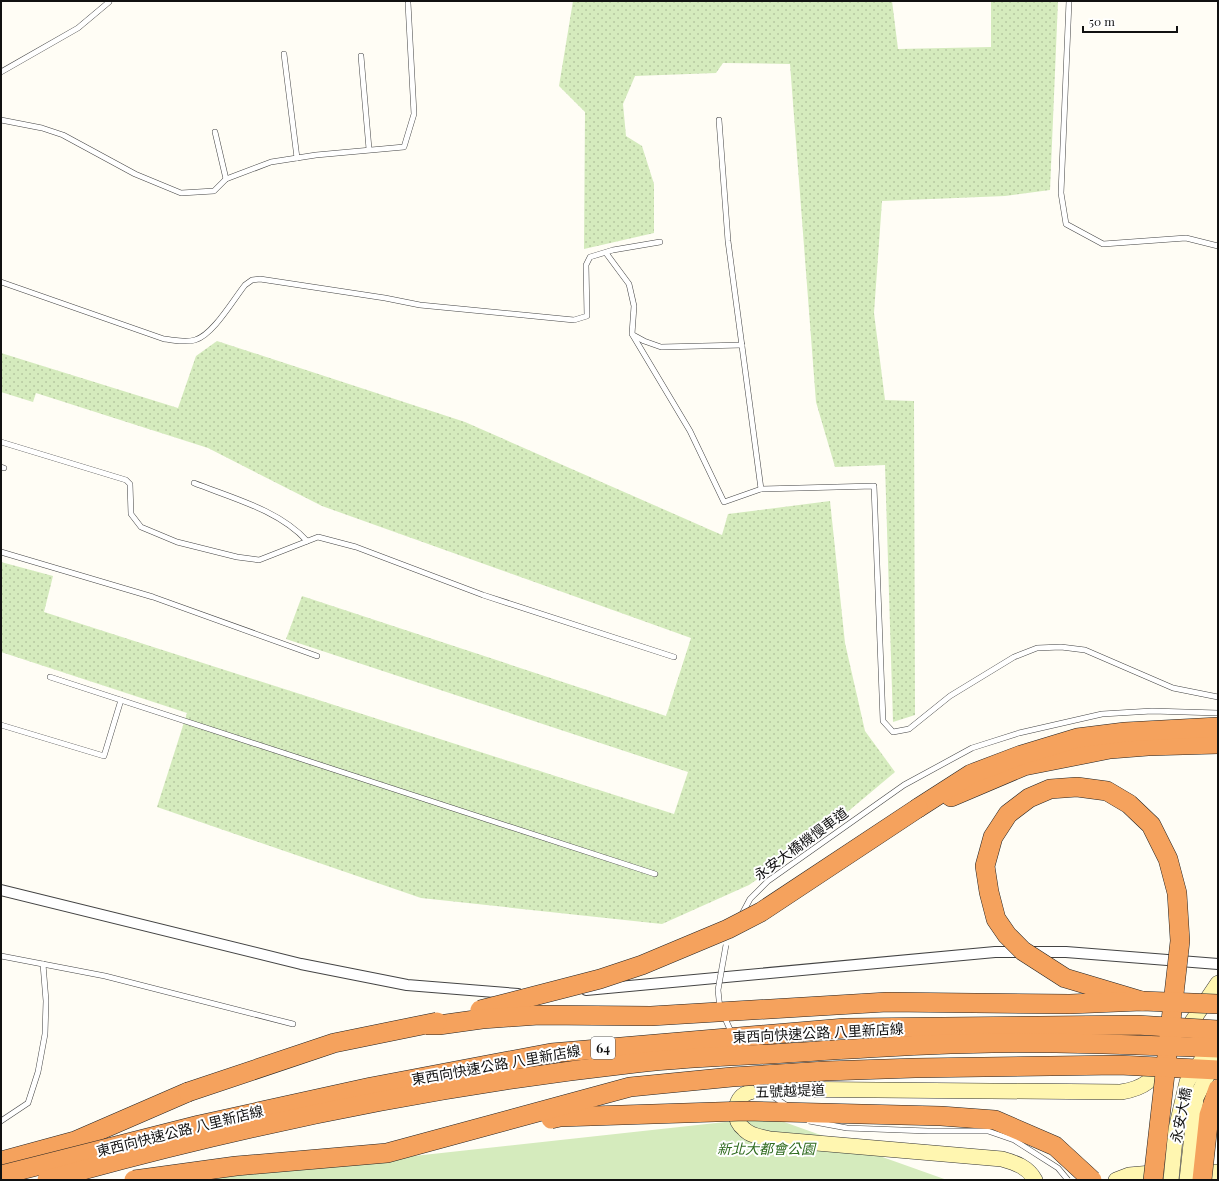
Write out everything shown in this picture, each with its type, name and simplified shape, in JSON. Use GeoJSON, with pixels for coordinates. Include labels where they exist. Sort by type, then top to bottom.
{"type":"FeatureCollection","features":[{"type":"Feature","properties":{"kind":"highway"},"geometry":{"type":"LineString","coordinates":[[1,1161],[75,1141],[188,1092],[334,1043],[426,1025],[600,979],[642,965],[728,929],[761,912],[971,774],[1021,755],[1077,738],[1126,732],[1218,727]]}},
{"type":"Feature","properties":{"kind":"highway"},"geometry":{"type":"LineString","coordinates":[[918,808],[958,794],[1024,766],[1110,749],[1148,746],[1218,744]]}},
{"type":"Feature","properties":{"kind":"highway"},"geometry":{"type":"LineString","coordinates":[[1142,1001],[1065,978],[1023,951],[1007,935],[996,919],[989,892],[985,866],[993,837],[1008,814],[1029,798],[1056,788],[1077,787],[1107,791],[1129,804],[1151,825],[1168,858],[1177,893],[1180,941],[1153,1180]]}},
{"type":"Feature","properties":{"kind":"highway"},"geometry":{"type":"LineString","coordinates":[[426,1025],[539,1015],[651,1016],[887,1002],[1070,1004],[1142,1001],[1218,1004]]}},
{"type":"Feature","properties":{"kind":"highway"},"geometry":{"type":"LineString","coordinates":[[1187,1082],[1205,1041],[1218,1023]]}},
{"type":"Feature","properties":{"kind":"highway","name":"東西向快速公路 八里新店線"},"geometry":{"type":"LineString","coordinates":[[1,1175],[199,1125],[371,1087],[551,1053],[845,1028],[1137,1025],[1218,1030]]}},
{"type":"Feature","properties":{"kind":"highway","name":"東西向快速公路 八里新店線"},"geometry":{"type":"LineString","coordinates":[[47,1180],[103,1164],[262,1126],[411,1096],[562,1072],[638,1063],[849,1049],[992,1043],[1125,1044],[1218,1048]]}},
{"type":"Feature","properties":{"kind":"highway"},"geometry":{"type":"LineString","coordinates":[[386,1153],[630,1088],[732,1077],[915,1068],[1119,1064],[1218,1070]]}},
{"type":"Feature","properties":{"kind":"highway"},"geometry":{"type":"LineString","coordinates":[[1202,1180],[1210,1115],[1218,1089]]}},
{"type":"Feature","properties":{"kind":"highway"},"geometry":{"type":"LineString","coordinates":[[134,1180],[236,1166],[386,1153],[473,1137],[560,1117],[746,1111],[941,1116],[995,1120],[1055,1146],[1092,1180]]}},
{"type":"Feature","properties":{"kind":"street"},"geometry":{"type":"LineString","coordinates":[[1,890],[301,964],[407,984],[512,994],[636,986],[995,952],[1066,952],[1218,964]]}},
{"type":"Feature","properties":{"kind":"street","name":"五號越堤道"},"geometry":{"type":"LineString","coordinates":[[1035,1180],[1032,1174],[1018,1164],[1002,1159],[770,1139],[756,1136],[744,1130],[736,1120],[736,1104],[743,1094],[753,1090],[766,1089],[1121,1092],[1137,1090],[1152,1080],[1218,983]]}},
{"type":"Feature","properties":{"kind":"street","name":"永安大橋"},"geometry":{"type":"LineString","coordinates":[[1171,1180],[1176,1129],[1187,1082],[1218,1036]]}},
{"type":"Feature","properties":{"kind":"street","name":"永安大橋"},"geometry":{"type":"LineString","coordinates":[[1187,1180],[1196,1098],[1218,1052]]}},
{"type":"Feature","properties":{"kind":"street"},"geometry":{"type":"LineString","coordinates":[[1116,1180],[1129,1175],[1150,1172],[1218,1172]]}},
{"type":"Feature","properties":{"kind":"lane"},"geometry":{"type":"LineString","coordinates":[[1070,1],[1061,193],[1066,224],[1103,244],[1186,238],[1218,246]]}},
{"type":"Feature","properties":{"kind":"lane"},"geometry":{"type":"LineString","coordinates":[[1,72],[78,28],[109,2]]}},
{"type":"Feature","properties":{"kind":"lane"},"geometry":{"type":"LineString","coordinates":[[1,120],[42,128],[63,135],[135,174],[181,193],[214,191],[226,179],[272,162],[368,149],[404,147],[414,114],[408,3]]}},
{"type":"Feature","properties":{"kind":"lane"},"geometry":{"type":"LineString","coordinates":[[284,54],[297,158]]}},
{"type":"Feature","properties":{"kind":"lane"},"geometry":{"type":"LineString","coordinates":[[361,56],[368,149]]}},
{"type":"Feature","properties":{"kind":"lane"},"geometry":{"type":"LineString","coordinates":[[720,120],[728,241],[761,489]]}},
{"type":"Feature","properties":{"kind":"lane"},"geometry":{"type":"LineString","coordinates":[[215,132],[226,179]]}},
{"type":"Feature","properties":{"kind":"lane"},"geometry":{"type":"LineString","coordinates":[[1,282],[164,339],[181,341],[196,340],[211,330],[245,285],[252,280],[260,279],[385,298],[420,305],[574,320],[587,316],[586,265],[590,258],[606,253],[660,242]]}},
{"type":"Feature","properties":{"kind":"lane"},"geometry":{"type":"LineString","coordinates":[[606,253],[629,284],[634,306],[632,334],[690,431],[724,502],[761,489],[874,486],[883,721],[893,732],[909,729],[950,696],[1014,656],[1037,648],[1061,647],[1085,650],[1173,688],[1218,696]]}},
{"type":"Feature","properties":{"kind":"lane"},"geometry":{"type":"LineString","coordinates":[[632,334],[644,341],[661,347],[742,345]]}},
{"type":"Feature","properties":{"kind":"lane"},"geometry":{"type":"LineString","coordinates":[[1,442],[126,480],[130,484],[131,514],[141,527],[177,542],[237,558],[259,560],[318,537],[356,547],[483,595],[674,657]]}},
{"type":"Feature","properties":{"kind":"lane"},"geometry":{"type":"LineString","coordinates":[[194,483],[256,508],[285,522],[297,530],[307,541]]}},
{"type":"Feature","properties":{"kind":"lane"},"geometry":{"type":"LineString","coordinates":[[1,552],[152,597],[317,656]]}},
{"type":"Feature","properties":{"kind":"lane"},"geometry":{"type":"LineString","coordinates":[[50,678],[655,874]]}},
{"type":"Feature","properties":{"kind":"lane"},"geometry":{"type":"LineString","coordinates":[[1,725],[104,756],[121,700]]}},
{"type":"Feature","properties":{"kind":"lane","name":"永安大橋機慢車道"},"geometry":{"type":"LineString","coordinates":[[733,932],[750,899],[768,881],[904,785],[972,748],[1018,733],[1102,714],[1152,711],[1218,713]]}},
{"type":"Feature","properties":{"kind":"lane"},"geometry":{"type":"LineString","coordinates":[[730,938],[726,945],[718,990],[719,1006],[744,1059]]}},
{"type":"Feature","properties":{"kind":"lane"},"geometry":{"type":"LineString","coordinates":[[1,956],[105,976],[293,1024]]}},
{"type":"Feature","properties":{"kind":"lane"},"geometry":{"type":"LineString","coordinates":[[1,1121],[28,1103],[38,1072],[45,1028],[46,1001],[43,964]]}},
{"type":"Feature","properties":{"kind":"lane"},"geometry":{"type":"LineString","coordinates":[[751,1072],[757,1086],[808,1121],[847,1128],[928,1131],[988,1131],[1014,1140],[1058,1168],[1068,1180]]}},
{"type":"Feature","properties":{"kind":"green space"},"geometry":{"type":"Polygon","coordinates":[[[573,1],[892,1],[898,49],[991,47],[991,1],[1058,1],[1050,190],[1005,196],[882,201],[874,313],[885,400],[914,401],[915,715],[893,722],[885,465],[835,467],[816,402],[790,64],[723,63],[716,73],[635,76],[623,104],[626,136],[642,146],[654,184],[654,233],[584,249],[585,112],[559,86],[573,1]]]}},
{"type":"Feature","properties":{"kind":"green space"},"geometry":{"type":"Polygon","coordinates":[[[217,341],[465,422],[722,535],[728,514],[830,501],[845,643],[865,731],[895,772],[820,835],[749,885],[662,924],[421,898],[157,807],[187,713],[1,652],[1,562],[53,576],[44,612],[674,814],[688,772],[286,639],[302,596],[666,716],[691,638],[322,506],[208,448],[36,393],[33,402],[1,392],[1,353],[178,408],[196,356],[217,341]]]}},
{"type":"Feature","properties":{"kind":"green space","name":"新北大都會公園"},"geometry":{"type":"Polygon","coordinates":[[[770,1117],[947,1180],[195,1180],[770,1117]]]}}]}
